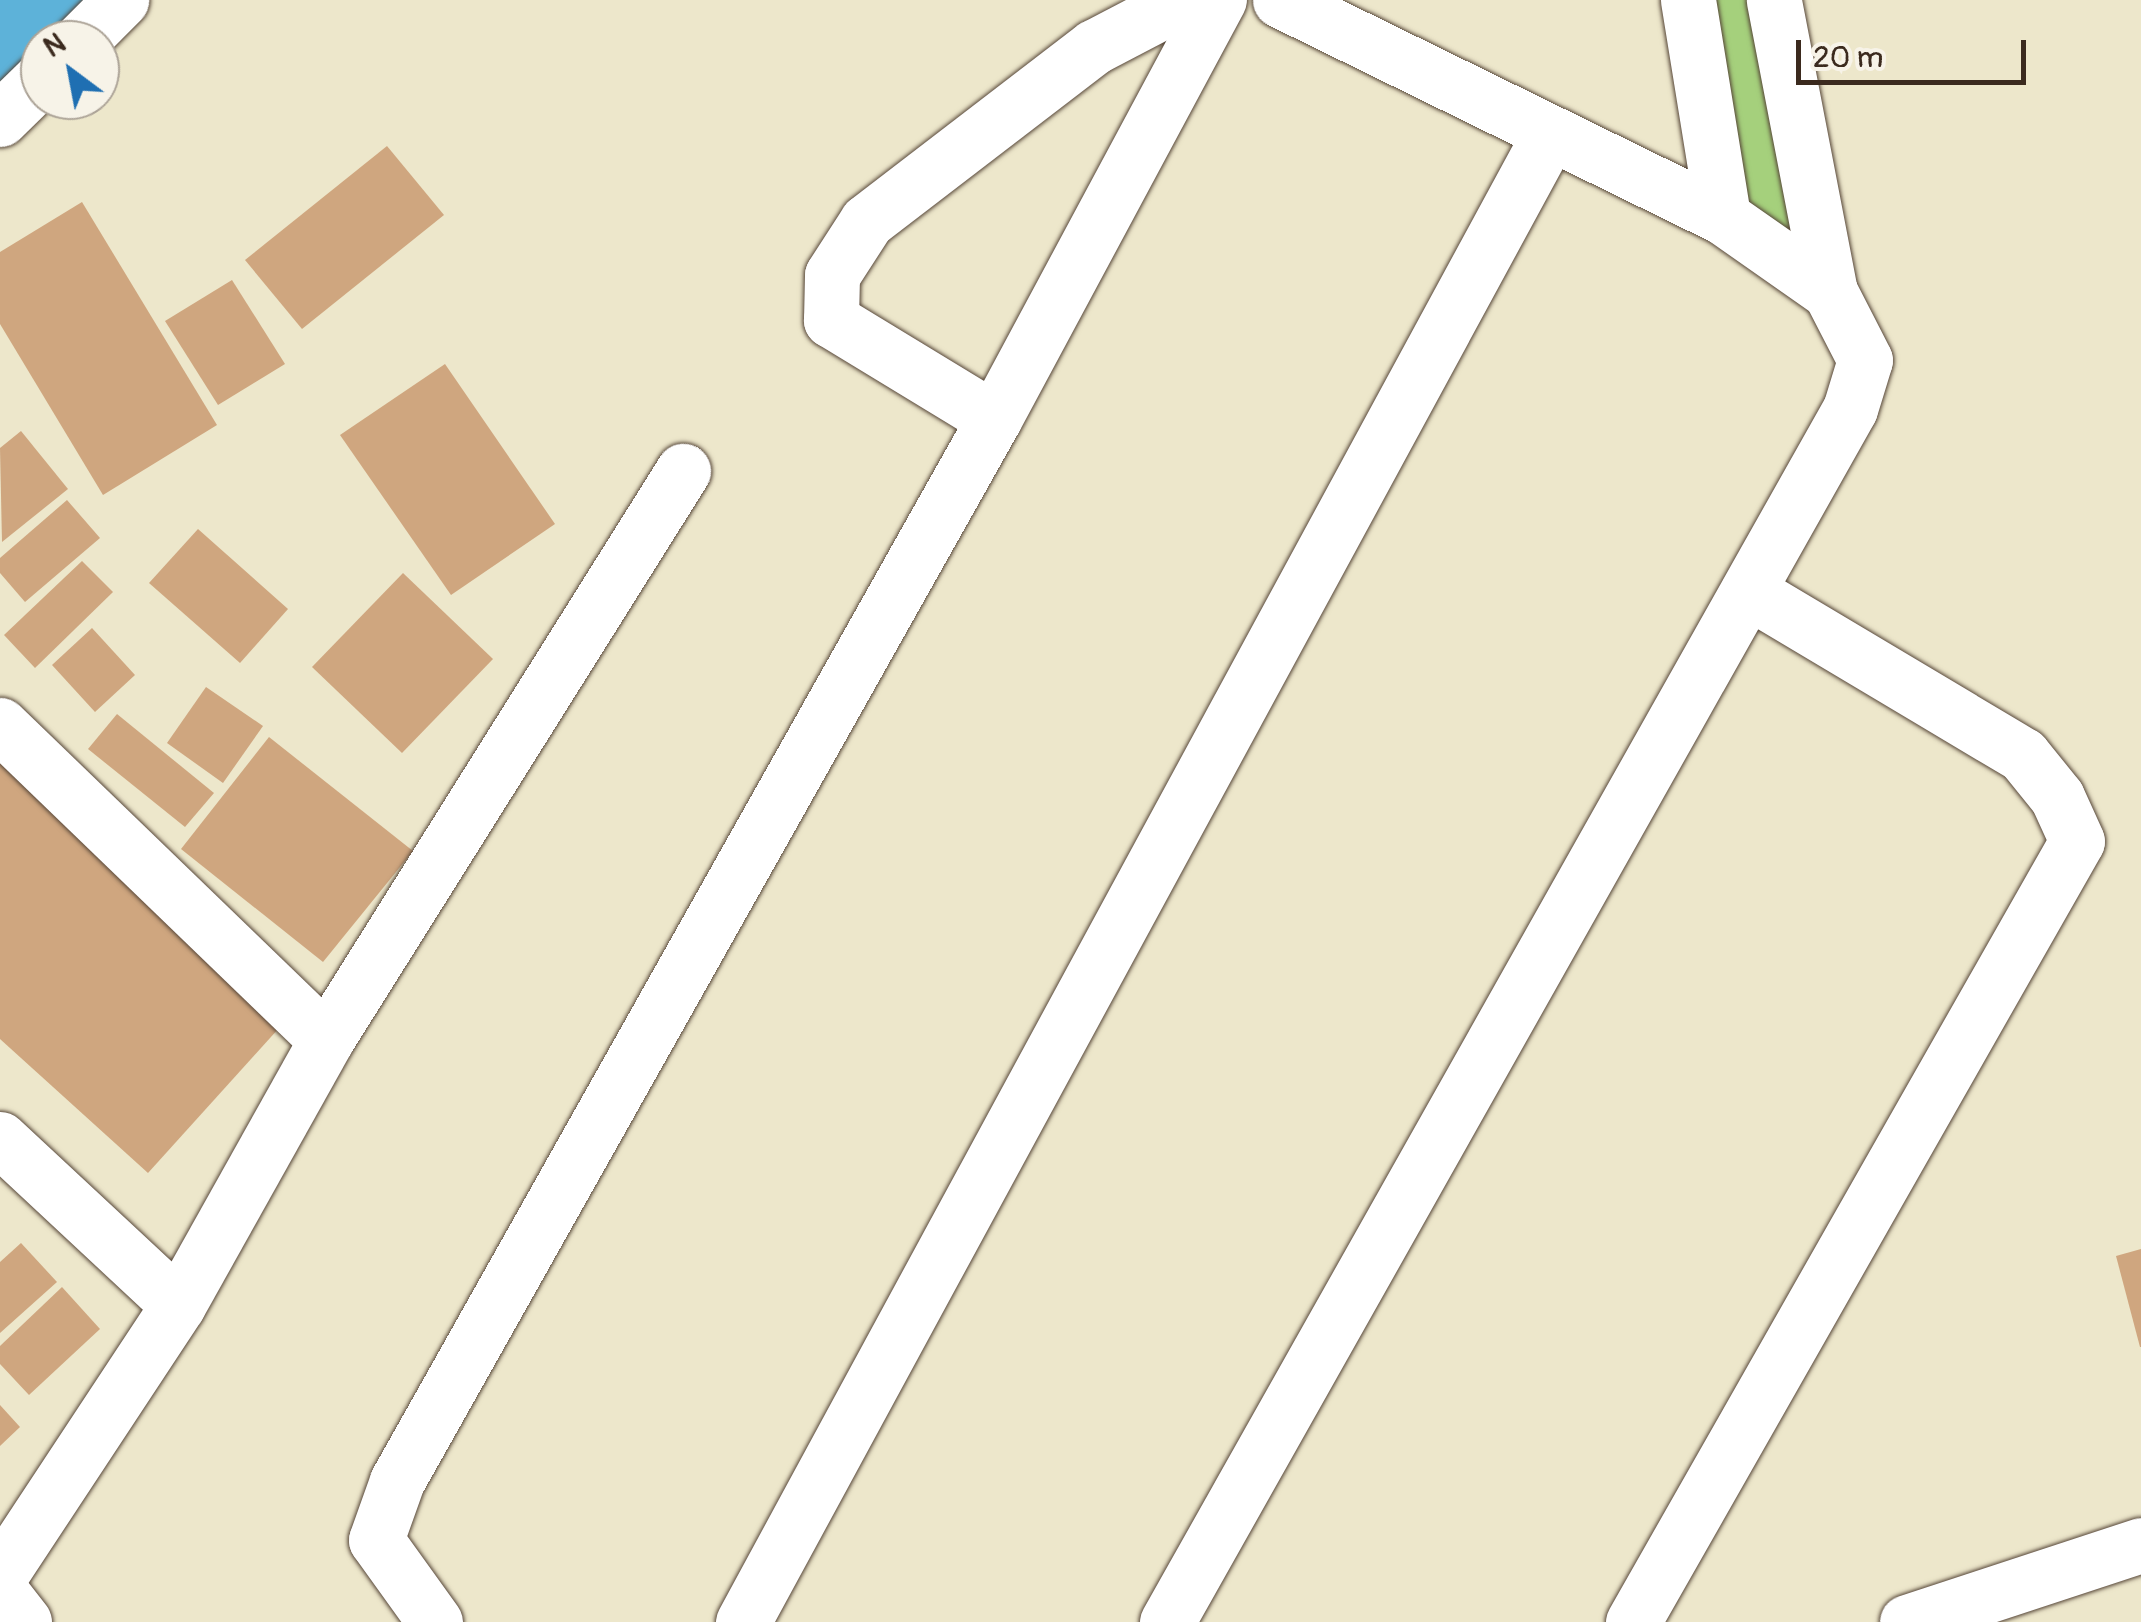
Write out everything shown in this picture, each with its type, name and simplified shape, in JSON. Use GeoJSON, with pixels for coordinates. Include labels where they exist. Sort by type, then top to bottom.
{"type":"FeatureCollection","features":[{"type":"Feature","properties":{"kind":"street"},"geometry":{"type":"LineString","coordinates":[[102,20],[122,0]]}},
{"type":"Feature","properties":{"kind":"street"},"geometry":{"type":"LineString","coordinates":[[994,419],[831,320],[832,275],[867,222],[1094,47],[1184,0]]}},
{"type":"Feature","properties":{"kind":"street"},"geometry":{"type":"LineString","coordinates":[[436,1622],[376,1540],[397,1481],[994,419],[1218,0]]}},
{"type":"Feature","properties":{"kind":"street"},"geometry":{"type":"LineString","coordinates":[[1280,0],[1548,137],[1722,217],[1830,292]]}},
{"type":"Feature","properties":{"kind":"street"},"geometry":{"type":"LineString","coordinates":[[1688,0],[1722,217]]}},
{"type":"Feature","properties":{"kind":"street"},"geometry":{"type":"LineString","coordinates":[[1167,1622],[1850,409],[1864,360],[1830,292],[1774,0]]}},
{"type":"Feature","properties":{"kind":"street"},"geometry":{"type":"LineString","coordinates":[[0,119],[20,100]]}},
{"type":"Feature","properties":{"kind":"street"},"geometry":{"type":"LineString","coordinates":[[742,1622],[1548,137]]}},
{"type":"Feature","properties":{"kind":"street"},"geometry":{"type":"LineString","coordinates":[[0,1576],[178,1305],[326,1040],[683,471]]}},
{"type":"Feature","properties":{"kind":"street"},"geometry":{"type":"LineString","coordinates":[[1634,1622],[2077,841],[2057,797],[2023,755],[1748,591]]}},
{"type":"Feature","properties":{"kind":"street"},"geometry":{"type":"LineString","coordinates":[[0,725],[326,1040]]}},
{"type":"Feature","properties":{"kind":"street"},"geometry":{"type":"LineString","coordinates":[[0,1139],[178,1305]]}},
{"type":"Feature","properties":{"kind":"street"},"geometry":{"type":"LineString","coordinates":[[1906,1622],[2141,1545]]}},
{"type":"Feature","properties":{"kind":"street"},"geometry":{"type":"LineString","coordinates":[[0,1592],[24,1622]]}},
{"type":"Feature","properties":{"kind":"green space"},"geometry":{"type":"Polygon","coordinates":[[[1688,0],[1774,0],[1830,292],[1723,217],[1688,0]]]}},
{"type":"Feature","properties":{"kind":"water"},"geometry":{"type":"Polygon","coordinates":[[[0,0],[121,0],[101,20],[20,20],[20,100],[0,119],[0,0]]]}},
{"type":"Feature","properties":{"kind":"building"},"geometry":{"type":"Polygon","coordinates":[[[387,146],[444,215],[302,329],[245,260],[387,146]]]}},
{"type":"Feature","properties":{"kind":"building"},"geometry":{"type":"Polygon","coordinates":[[[82,202],[217,425],[103,495],[0,324],[0,252],[82,202]]]}},
{"type":"Feature","properties":{"kind":"building"},"geometry":{"type":"Polygon","coordinates":[[[232,280],[285,364],[218,405],[165,321],[232,280]]]}},
{"type":"Feature","properties":{"kind":"building"},"geometry":{"type":"Polygon","coordinates":[[[445,364],[555,524],[451,595],[340,435],[445,364]]]}},
{"type":"Feature","properties":{"kind":"building"},"geometry":{"type":"Polygon","coordinates":[[[21,431],[68,489],[2,542],[0,448],[21,431]]]}},
{"type":"Feature","properties":{"kind":"building"},"geometry":{"type":"Polygon","coordinates":[[[67,500],[100,538],[25,602],[0,573],[0,558],[67,500]]]}},
{"type":"Feature","properties":{"kind":"building"},"geometry":{"type":"Polygon","coordinates":[[[198,529],[288,609],[240,663],[149,583],[198,529]]]}},
{"type":"Feature","properties":{"kind":"building"},"geometry":{"type":"Polygon","coordinates":[[[82,561],[113,592],[35,668],[4,635],[82,561]]]}},
{"type":"Feature","properties":{"kind":"building"},"geometry":{"type":"Polygon","coordinates":[[[403,573],[493,659],[402,753],[312,667],[403,573]]]}},
{"type":"Feature","properties":{"kind":"building"},"geometry":{"type":"Polygon","coordinates":[[[92,628],[135,675],[95,712],[52,665],[92,628]]]}},
{"type":"Feature","properties":{"kind":"building"},"geometry":{"type":"Polygon","coordinates":[[[206,687],[263,726],[223,783],[167,743],[206,687]]]}},
{"type":"Feature","properties":{"kind":"building"},"geometry":{"type":"Polygon","coordinates":[[[117,714],[214,793],[185,827],[88,749],[117,714]]]}},
{"type":"Feature","properties":{"kind":"building"},"geometry":{"type":"Polygon","coordinates":[[[269,737],[413,851],[323,962],[181,849],[269,737]]]}},
{"type":"Feature","properties":{"kind":"building"},"geometry":{"type":"Polygon","coordinates":[[[0,757],[289,1017],[148,1173],[0,1039],[0,757]]]}},
{"type":"Feature","properties":{"kind":"building"},"geometry":{"type":"Polygon","coordinates":[[[21,1243],[57,1282],[0,1333],[0,1262],[21,1243]]]}},
{"type":"Feature","properties":{"kind":"building"},"geometry":{"type":"Polygon","coordinates":[[[2141,1249],[2141,1347],[2140,1347],[2116,1256],[2141,1249]]]}},
{"type":"Feature","properties":{"kind":"building"},"geometry":{"type":"Polygon","coordinates":[[[62,1287],[100,1329],[29,1395],[0,1364],[0,1346],[62,1287]]]}},
{"type":"Feature","properties":{"kind":"building"},"geometry":{"type":"Polygon","coordinates":[[[0,1405],[20,1427],[0,1446],[0,1405]]]}}]}
